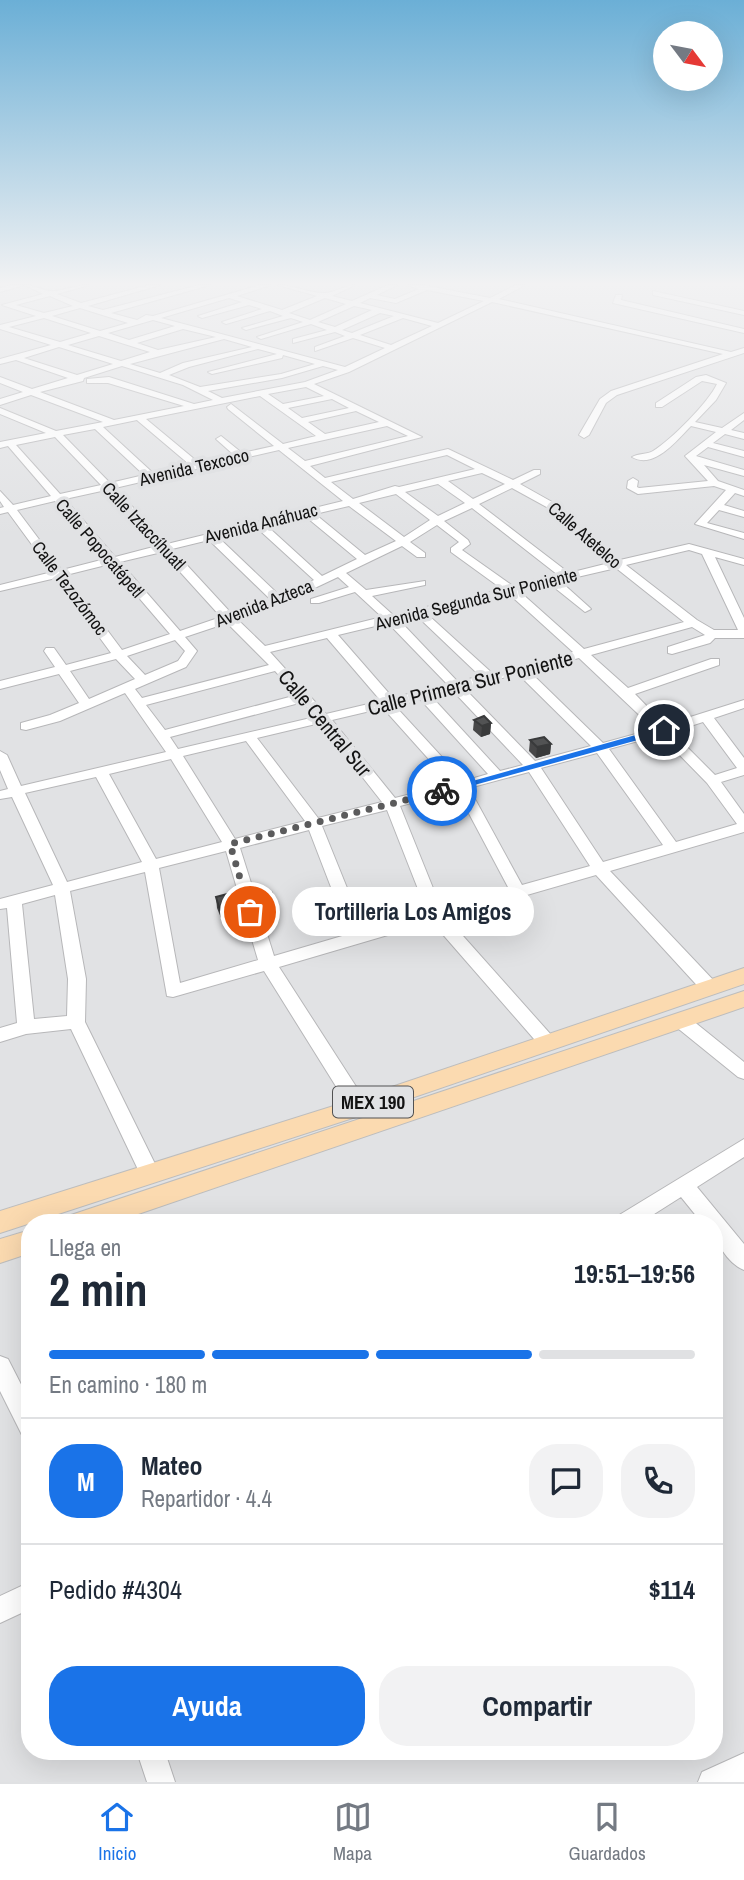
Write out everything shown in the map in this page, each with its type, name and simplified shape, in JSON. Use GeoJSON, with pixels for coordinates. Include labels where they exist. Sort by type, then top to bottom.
{"type":"FeatureCollection","features":[{"type":"Feature","properties":{"kind":"main road","name":"MEX 190"},"geometry":{"type":"LineString","coordinates":[[25,1214],[359,1107],[744,976]]}},
{"type":"Feature","properties":{"kind":"main road","name":"MEX 190"},"geometry":{"type":"LineString","coordinates":[[107,1214],[744,999]]}},
{"type":"Feature","properties":{"kind":"main road","name":"MEX 190"},"geometry":{"type":"LineString","coordinates":[[0,1222],[21,1215]]}},
{"type":"Feature","properties":{"kind":"main road"},"geometry":{"type":"LineString","coordinates":[[0,1251],[21,1244]]}},
{"type":"Feature","properties":{"kind":"street"},"geometry":{"type":"LineString","coordinates":[[49,368],[89,381],[109,380],[192,406]]}},
{"type":"Feature","properties":{"kind":"street"},"geometry":{"type":"LineString","coordinates":[[0,402],[112,368]]}},
{"type":"Feature","properties":{"kind":"street"},"geometry":{"type":"LineString","coordinates":[[135,368],[203,389],[219,400]]}},
{"type":"Feature","properties":{"kind":"street"},"geometry":{"type":"LineString","coordinates":[[162,375],[178,368]]}},
{"type":"Feature","properties":{"kind":"street"},"geometry":{"type":"LineString","coordinates":[[212,372],[228,368]]}},
{"type":"Feature","properties":{"kind":"street"},"geometry":{"type":"LineString","coordinates":[[203,389],[282,376],[309,368]]}},
{"type":"Feature","properties":{"kind":"street"},"geometry":{"type":"LineString","coordinates":[[336,368],[346,370]]}},
{"type":"Feature","properties":{"kind":"street"},"geometry":{"type":"LineString","coordinates":[[5,444],[117,424],[219,400],[307,384],[350,368]]}},
{"type":"Feature","properties":{"kind":"street"},"geometry":{"type":"LineString","coordinates":[[584,435],[603,401],[614,393],[689,368]]}},
{"type":"Feature","properties":{"kind":"street"},"geometry":{"type":"LineString","coordinates":[[637,457],[649,456],[659,451],[707,407],[722,383],[706,377],[699,379],[659,405]]}},
{"type":"Feature","properties":{"kind":"street"},"geometry":{"type":"LineString","coordinates":[[0,380],[117,424]]}},
{"type":"Feature","properties":{"kind":"street"},"geometry":{"type":"LineString","coordinates":[[73,388],[89,381]]}},
{"type":"Feature","properties":{"kind":"street"},"geometry":{"type":"LineString","coordinates":[[302,465],[417,437],[307,384]]}},
{"type":"Feature","properties":{"kind":"street"},"geometry":{"type":"LineString","coordinates":[[261,393],[323,437]]}},
{"type":"Feature","properties":{"kind":"street"},"geometry":{"type":"LineString","coordinates":[[282,407],[334,396]]}},
{"type":"Feature","properties":{"kind":"street"},"geometry":{"type":"LineString","coordinates":[[231,407],[278,447],[421,555]]}},
{"type":"Feature","properties":{"kind":"street"},"geometry":{"type":"LineString","coordinates":[[300,421],[359,408]]}},
{"type":"Feature","properties":{"kind":"street"},"geometry":{"type":"LineString","coordinates":[[0,411],[58,435]]}},
{"type":"Feature","properties":{"kind":"street"},"geometry":{"type":"LineString","coordinates":[[141,418],[197,466]]}},
{"type":"Feature","properties":{"kind":"street"},"geometry":{"type":"LineString","coordinates":[[742,418],[690,456],[715,483],[744,494]]}},
{"type":"Feature","properties":{"kind":"street","name":"Avenida Texcoco"},"geometry":{"type":"LineString","coordinates":[[5,510],[388,423]]}},
{"type":"Feature","properties":{"kind":"street"},"geometry":{"type":"LineString","coordinates":[[688,423],[744,436]]}},
{"type":"Feature","properties":{"kind":"street"},"geometry":{"type":"LineString","coordinates":[[98,427],[152,477]]}},
{"type":"Feature","properties":{"kind":"street","name":"Calle Iztaccíhuatl"},"geometry":{"type":"LineString","coordinates":[[58,435],[229,618]]}},
{"type":"Feature","properties":{"kind":"street"},"geometry":{"type":"LineString","coordinates":[[221,439],[240,456]]}},
{"type":"Feature","properties":{"kind":"street","name":"Calle Popocatépetl"},"geometry":{"type":"LineString","coordinates":[[5,444],[191,651],[182,664],[143,680]]}},
{"type":"Feature","properties":{"kind":"street"},"geometry":{"type":"LineString","coordinates":[[709,444],[744,454]]}},
{"type":"Feature","properties":{"kind":"street"},"geometry":{"type":"LineString","coordinates":[[659,451],[674,458]]}},
{"type":"Feature","properties":{"kind":"street","name":"Calle Atetelco"},"geometry":{"type":"LineString","coordinates":[[323,481],[448,452],[557,509],[559,518],[693,623],[712,634]]}},
{"type":"Feature","properties":{"kind":"street"},"geometry":{"type":"LineString","coordinates":[[696,460],[744,473]]}},
{"type":"Feature","properties":{"kind":"street","name":"Avenida Anáhuac"},"geometry":{"type":"LineString","coordinates":[[2,584],[59,573],[395,489],[482,470]]}},
{"type":"Feature","properties":{"kind":"street","name":"Avenida Azteca"},"geometry":{"type":"LineString","coordinates":[[0,685],[119,654],[279,601],[404,541],[436,521],[476,504],[537,472]]}},
{"type":"Feature","properties":{"kind":"street"},"geometry":{"type":"LineString","coordinates":[[438,479],[476,504],[520,543],[566,576]]}},
{"type":"Feature","properties":{"kind":"street"},"geometry":{"type":"LineString","coordinates":[[634,481],[632,488],[638,491],[715,483]]}},
{"type":"Feature","properties":{"kind":"street"},"geometry":{"type":"LineString","coordinates":[[100,770],[151,864],[173,990],[744,825],[712,780],[664,730],[512,591],[456,550],[465,544],[463,540],[395,489]]}},
{"type":"Feature","properties":{"kind":"street"},"geometry":{"type":"LineString","coordinates":[[732,490],[700,524],[744,536]]}},
{"type":"Feature","properties":{"kind":"street","name":"Calle Tezozómoc"},"geometry":{"type":"LineString","coordinates":[[0,494],[5,510],[59,573],[119,654],[143,680]]}},
{"type":"Feature","properties":{"kind":"street"},"geometry":{"type":"LineString","coordinates":[[717,506],[744,514]]}},
{"type":"Feature","properties":{"kind":"street"},"geometry":{"type":"LineString","coordinates":[[306,512],[364,560]]}},
{"type":"Feature","properties":{"kind":"street"},"geometry":{"type":"LineString","coordinates":[[259,524],[321,581]]}},
{"type":"Feature","properties":{"kind":"street"},"geometry":{"type":"LineString","coordinates":[[210,535],[279,601]]}},
{"type":"Feature","properties":{"kind":"street","name":"Avenida Segunda Sur Poniente"},"geometry":{"type":"LineString","coordinates":[[262,650],[421,614],[689,547],[706,550]]}},
{"type":"Feature","properties":{"kind":"street"},"geometry":{"type":"LineString","coordinates":[[706,550],[744,562]]}},
{"type":"Feature","properties":{"kind":"street"},"geometry":{"type":"LineString","coordinates":[[672,650],[706,640],[712,634],[744,632],[706,550]]}},
{"type":"Feature","properties":{"kind":"street"},"geometry":{"type":"LineString","coordinates":[[339,572],[392,620],[532,766],[598,867],[710,988]]}},
{"type":"Feature","properties":{"kind":"street"},"geometry":{"type":"LineString","coordinates":[[552,580],[585,609]]}},
{"type":"Feature","properties":{"kind":"street","name":"Avenida Segunda Sur Poniente"},"geometry":{"type":"LineString","coordinates":[[315,601],[360,591],[421,583]]}},
{"type":"Feature","properties":{"kind":"street"},"geometry":{"type":"LineString","coordinates":[[421,614],[490,678]]}},
{"type":"Feature","properties":{"kind":"street","name":"Calle Central Sur"},"geometry":{"type":"LineString","coordinates":[[229,618],[306,697],[392,804],[436,916],[547,1042]]}},
{"type":"Feature","properties":{"kind":"street","name":"Calle Primera Sur Poniente"},"geometry":{"type":"LineString","coordinates":[[0,795],[389,704],[693,623]]}},
{"type":"Feature","properties":{"kind":"street"},"geometry":{"type":"LineString","coordinates":[[330,634],[461,786],[518,892]]}},
{"type":"Feature","properties":{"kind":"street"},"geometry":{"type":"LineString","coordinates":[[50,651],[86,703]]}},
{"type":"Feature","properties":{"kind":"street"},"geometry":{"type":"LineString","coordinates":[[621,689],[715,662]]}},
{"type":"Feature","properties":{"kind":"street"},"geometry":{"type":"LineString","coordinates":[[138,703],[278,666]]}},
{"type":"Feature","properties":{"kind":"street"},"geometry":{"type":"LineString","coordinates":[[521,670],[601,748],[672,847]]}},
{"type":"Feature","properties":{"kind":"street"},"geometry":{"type":"LineString","coordinates":[[26,726],[38,724],[143,680]]}},
{"type":"Feature","properties":{"kind":"street"},"geometry":{"type":"LineString","coordinates":[[128,688],[174,753],[230,844],[268,964],[359,1107]]}},
{"type":"Feature","properties":{"kind":"street"},"geometry":{"type":"LineString","coordinates":[[423,695],[497,776]]}},
{"type":"Feature","properties":{"kind":"street"},"geometry":{"type":"LineString","coordinates":[[162,735],[306,697]]}},
{"type":"Feature","properties":{"kind":"street"},"geometry":{"type":"LineString","coordinates":[[26,1027],[7,902],[61,886],[461,786],[664,730],[743,704]]}},
{"type":"Feature","properties":{"kind":"street"},"geometry":{"type":"LineString","coordinates":[[706,717],[744,769],[712,780]]}},
{"type":"Feature","properties":{"kind":"street"},"geometry":{"type":"LineString","coordinates":[[248,735],[313,822],[358,936]]}},
{"type":"Feature","properties":{"kind":"street"},"geometry":{"type":"LineString","coordinates":[[0,755],[19,790],[61,886],[77,979],[75,1022],[150,1174]]}},
{"type":"Feature","properties":{"kind":"street"},"geometry":{"type":"LineString","coordinates":[[681,1021],[744,1072]]}},
{"type":"Feature","properties":{"kind":"street"},"geometry":{"type":"LineString","coordinates":[[0,1035],[26,1027],[75,1022]]}},
{"type":"Feature","properties":{"kind":"street"},"geometry":{"type":"LineString","coordinates":[[637,1214],[744,1147]]}},
{"type":"Feature","properties":{"kind":"street"},"geometry":{"type":"LineString","coordinates":[[684,1185],[707,1214]]}},
{"type":"Feature","properties":{"kind":"street"},"geometry":{"type":"LineString","coordinates":[[723,1234],[744,1260]]}},
{"type":"Feature","properties":{"kind":"street"},"geometry":{"type":"LineString","coordinates":[[0,1367],[21,1409]]}},
{"type":"Feature","properties":{"kind":"street"},"geometry":{"type":"LineString","coordinates":[[0,1610],[21,1600]]}},
{"type":"Feature","properties":{"kind":"street"},"geometry":{"type":"LineString","coordinates":[[153,1760],[160,1782]]}},
{"type":"Feature","properties":{"kind":"building"},"geometry":{"type":"Polygon","coordinates":[[[484,716],[491,723],[482,726],[474,720],[484,716]]]}},
{"type":"Feature","properties":{"kind":"building"},"geometry":{"type":"Polygon","coordinates":[[[544,737],[551,744],[537,747],[530,740],[544,737]]]}},
{"type":"Feature","properties":{"kind":"building"},"geometry":{"type":"Polygon","coordinates":[[[235,892],[239,902],[219,907],[216,897],[235,892]]]}},
{"type":"Feature","properties":{"kind":"building"},"geometry":{"type":"Polygon","coordinates":[[[272,893],[276,905],[264,907],[260,896],[272,893]]]}},
{"type":"Feature","properties":{"kind":"way so far"},"geometry":{"type":"LineString","coordinates":[[250,912],[230,844],[442,791]]}},
{"type":"Feature","properties":{"kind":"place","name":"Tortilleria Los Amigos"},"geometry":{"type":"Point","coordinates":[250,912]}},
{"type":"Feature","properties":{"kind":"route"},"geometry":{"type":"LineString","coordinates":[[442,791],[664,730]]}}]}
